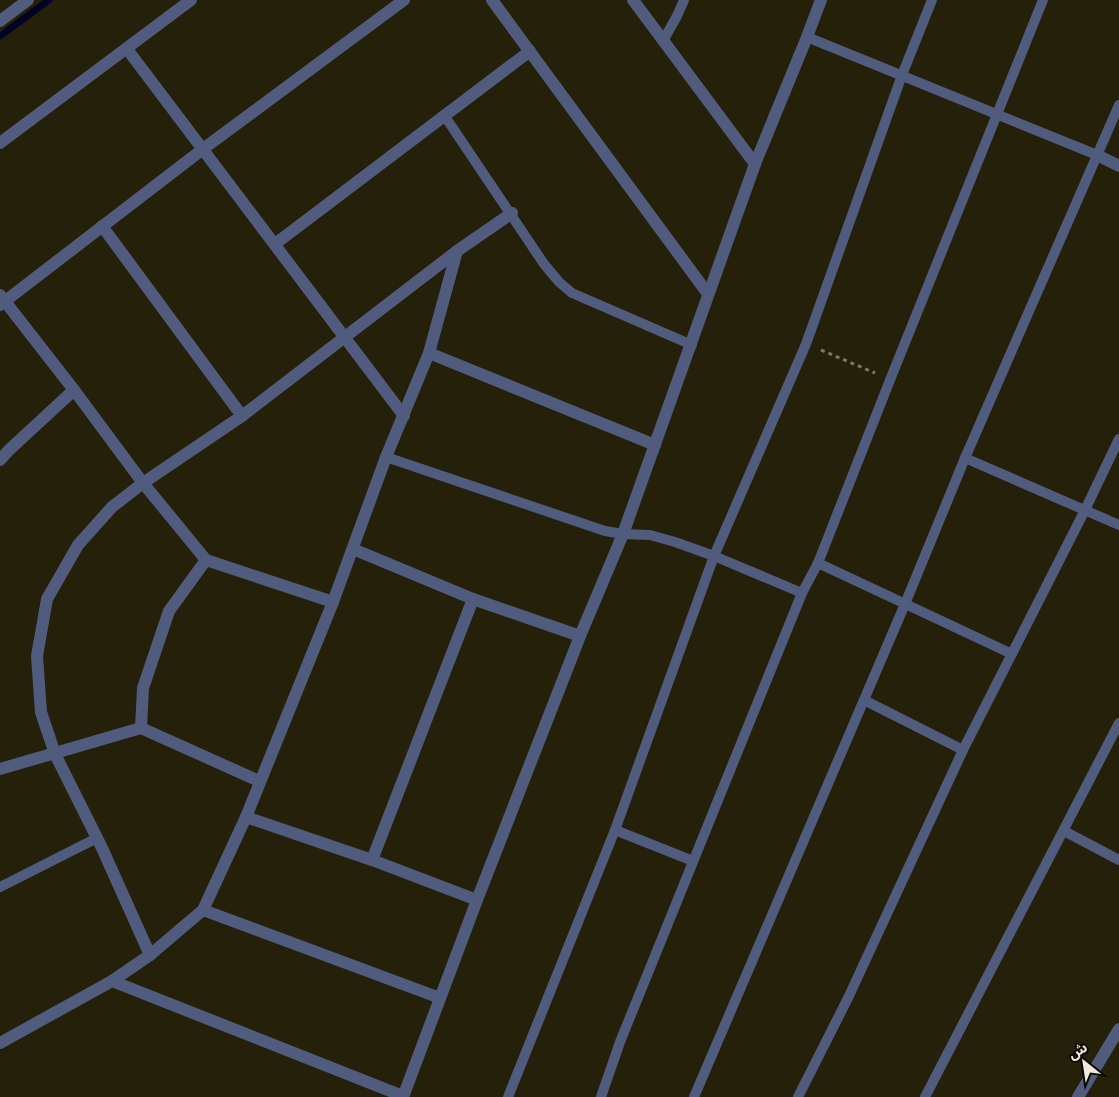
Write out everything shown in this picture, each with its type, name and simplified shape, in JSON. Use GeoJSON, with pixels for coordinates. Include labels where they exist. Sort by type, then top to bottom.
{"type":"FeatureCollection","features":[{"type":"Feature","properties":{"kind":"street"},"geometry":{"type":"LineString","coordinates":[[0,21],[28,0]]}},
{"type":"Feature","properties":{"kind":"street"},"geometry":{"type":"LineString","coordinates":[[0,143],[191,0]]}},
{"type":"Feature","properties":{"kind":"street"},"geometry":{"type":"LineString","coordinates":[[333,602],[206,560],[143,483],[74,390],[2,301],[404,0]]}},
{"type":"Feature","properties":{"kind":"street"},"geometry":{"type":"LineString","coordinates":[[492,0],[708,294]]}},
{"type":"Feature","properties":{"kind":"street"},"geometry":{"type":"LineString","coordinates":[[633,0],[755,164]]}},
{"type":"Feature","properties":{"kind":"street"},"geometry":{"type":"LineString","coordinates":[[112,981],[403,1096],[580,636],[623,534],[755,164],[807,37],[820,0]]}},
{"type":"Feature","properties":{"kind":"street"},"geometry":{"type":"LineString","coordinates":[[127,49],[404,416]]}},
{"type":"Feature","properties":{"kind":"street"},"geometry":{"type":"LineString","coordinates":[[275,244],[444,114],[530,51]]}},
{"type":"Feature","properties":{"kind":"street"},"geometry":{"type":"LineString","coordinates":[[1097,155],[1119,166]]}},
{"type":"Feature","properties":{"kind":"street"},"geometry":{"type":"LineString","coordinates":[[150,955],[97,838],[55,754],[41,712],[37,656],[47,599],[78,545],[112,507],[143,483],[242,416],[457,251],[512,213]]}},
{"type":"Feature","properties":{"kind":"street"},"geometry":{"type":"LineString","coordinates":[[102,226],[242,416]]}},
{"type":"Feature","properties":{"kind":"street"},"geometry":{"type":"LineString","coordinates":[[0,1043],[112,981],[150,955],[203,910],[246,817],[333,602],[386,456],[430,353],[457,251]]}},
{"type":"Feature","properties":{"kind":"street"},"geometry":{"type":"LineString","coordinates":[[430,353],[655,445]]}},
{"type":"Feature","properties":{"kind":"street"},"geometry":{"type":"LineString","coordinates":[[0,460],[74,390]]}},
{"type":"Feature","properties":{"kind":"street"},"geometry":{"type":"LineString","coordinates":[[353,549],[473,600],[580,636]]}},
{"type":"Feature","properties":{"kind":"street"},"geometry":{"type":"LineString","coordinates":[[141,728],[142,688],[169,611],[206,560]]}},
{"type":"Feature","properties":{"kind":"street"},"geometry":{"type":"LineString","coordinates":[[372,860],[473,600]]}},
{"type":"Feature","properties":{"kind":"street"},"geometry":{"type":"LineString","coordinates":[[0,769],[141,728],[259,781]]}},
{"type":"Feature","properties":{"kind":"street"},"geometry":{"type":"LineString","coordinates":[[246,817],[372,860],[477,900]]}},
{"type":"Feature","properties":{"kind":"street"},"geometry":{"type":"LineString","coordinates":[[203,910],[440,998]]}},
{"type":"Feature","properties":{"kind":"street"},"geometry":{"type":"LineString","coordinates":[[1078,1097],[1119,1030]]}},
{"type":"Feature","properties":{"kind":"lane"},"geometry":{"type":"LineString","coordinates":[[663,41],[684,0]]}},
{"type":"Feature","properties":{"kind":"lane"},"geometry":{"type":"LineString","coordinates":[[508,1097],[615,830],[714,556],[806,344],[902,75],[932,0]]}},
{"type":"Feature","properties":{"kind":"lane"},"geometry":{"type":"LineString","coordinates":[[600,1097],[620,1042],[693,861],[802,593],[818,563],[1044,0]]}},
{"type":"Feature","properties":{"kind":"lane"},"geometry":{"type":"LineString","coordinates":[[807,37],[1097,155]]}},
{"type":"Feature","properties":{"kind":"lane"},"geometry":{"type":"LineString","coordinates":[[694,1097],[966,458],[1119,105]]}},
{"type":"Feature","properties":{"kind":"lane"},"geometry":{"type":"LineString","coordinates":[[444,114],[558,282],[572,293],[692,345]]}},
{"type":"Feature","properties":{"kind":"lane"},"geometry":{"type":"LineString","coordinates":[[798,1097],[848,998],[962,750],[1085,510],[1119,439]]}},
{"type":"Feature","properties":{"kind":"lane"},"geometry":{"type":"LineString","coordinates":[[386,456],[596,528],[623,534],[650,535],[714,556],[802,593]]}},
{"type":"Feature","properties":{"kind":"lane"},"geometry":{"type":"LineString","coordinates":[[966,458],[1119,524]]}},
{"type":"Feature","properties":{"kind":"lane"},"geometry":{"type":"LineString","coordinates":[[818,563],[1012,654]]}},
{"type":"Feature","properties":{"kind":"lane"},"geometry":{"type":"LineString","coordinates":[[864,700],[962,750]]}},
{"type":"Feature","properties":{"kind":"lane"},"geometry":{"type":"LineString","coordinates":[[925,1097],[1064,831],[1115,742],[1119,723]]}},
{"type":"Feature","properties":{"kind":"lane"},"geometry":{"type":"LineString","coordinates":[[615,830],[693,861]]}},
{"type":"Feature","properties":{"kind":"lane"},"geometry":{"type":"LineString","coordinates":[[1064,831],[1119,860]]}},
{"type":"Feature","properties":{"kind":"lane"},"geometry":{"type":"LineString","coordinates":[[0,887],[97,838]]}},
{"type":"Feature","properties":{"kind":"path"},"geometry":{"type":"LineString","coordinates":[[806,344],[890,380]]}},
{"type":"Feature","properties":{"kind":"waterway"},"geometry":{"type":"LineString","coordinates":[[0,36],[49,0]]}}]}
